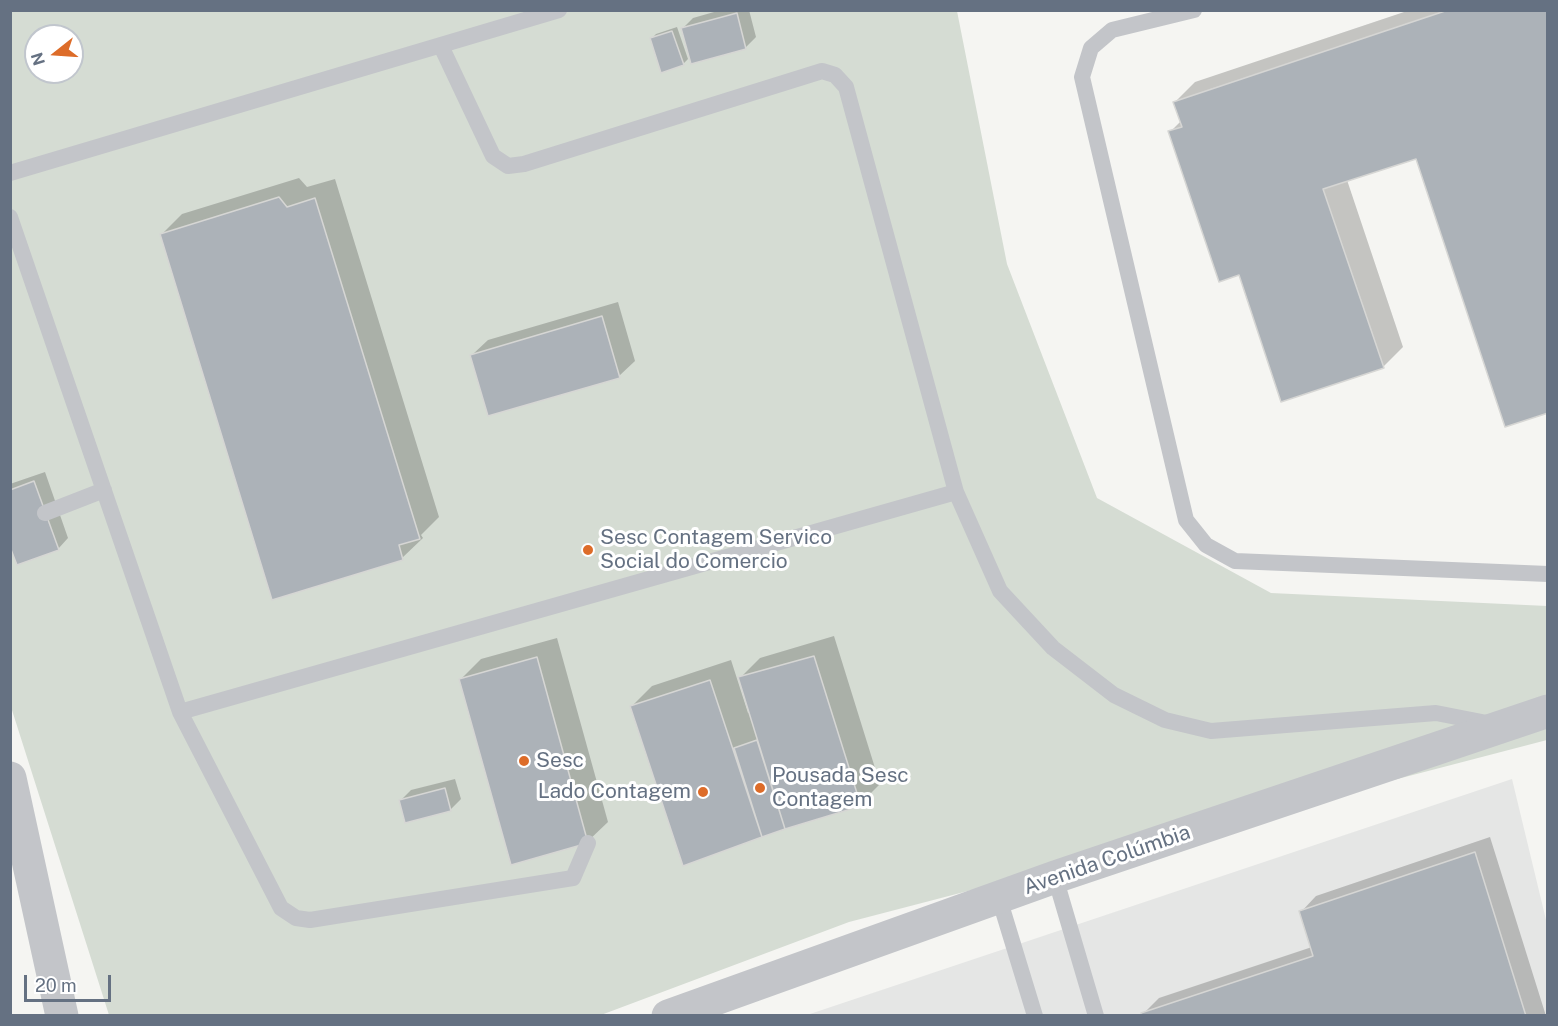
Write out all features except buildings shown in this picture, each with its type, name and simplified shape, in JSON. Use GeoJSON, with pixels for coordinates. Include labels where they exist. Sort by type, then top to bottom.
{"type":"FeatureCollection","features":[{"type":"Feature","properties":{"kind":"street","name":"Avenida Colúmbia"},"geometry":{"type":"LineString","coordinates":[[668,1016],[999,897],[1503,726],[1546,718]]}},
{"type":"Feature","properties":{"kind":"street"},"geometry":{"type":"LineString","coordinates":[[10,778],[63,1013]]}},
{"type":"Feature","properties":{"kind":"lane"},"geometry":{"type":"LineString","coordinates":[[10,173],[560,10]]}},
{"type":"Feature","properties":{"kind":"lane"},"geometry":{"type":"LineString","coordinates":[[1194,10],[1112,30],[1091,48],[1082,77],[1186,520],[1206,545],[1235,561],[1548,574]]}},
{"type":"Feature","properties":{"kind":"lane"},"geometry":{"type":"LineString","coordinates":[[441,46],[493,156],[508,166],[535,160],[822,71],[835,75],[846,87],[956,492],[1000,591],[1053,648],[1114,695],[1165,720],[1211,731],[1436,713],[1503,726]]}},
{"type":"Feature","properties":{"kind":"lane"},"geometry":{"type":"LineString","coordinates":[[10,217],[180,712],[281,908],[296,918],[310,920],[573,878],[588,843]]}},
{"type":"Feature","properties":{"kind":"lane"},"geometry":{"type":"LineString","coordinates":[[45,513],[104,490]]}},
{"type":"Feature","properties":{"kind":"lane"},"geometry":{"type":"LineString","coordinates":[[180,712],[956,492]]}},
{"type":"Feature","properties":{"kind":"lane"},"geometry":{"type":"LineString","coordinates":[[1055,878],[1096,1016]]}},
{"type":"Feature","properties":{"kind":"lane"},"geometry":{"type":"LineString","coordinates":[[999,897],[1029,1014]]}},
{"type":"Feature","properties":{"kind":"shaded area","name":"Sesc Contagem Servico Social do Comercio"},"geometry":{"type":"Polygon","coordinates":[[[10,11],[957,11],[1007,264],[1097,498],[1271,593],[1547,606],[1547,740],[849,922],[601,1015],[109,1015],[11,707],[10,11]]]}},
{"type":"Feature","properties":{"kind":"shaded area"},"geometry":{"type":"Polygon","coordinates":[[[1512,779],[1547,924],[1547,1015],[804,1016],[1512,779]]]}},
{"type":"Feature","properties":{"kind":"place","name":"Sesc Contagem Servico Social do Comercio"},"geometry":{"type":"Point","coordinates":[588,550]}},
{"type":"Feature","properties":{"kind":"place","name":"Sesc"},"geometry":{"type":"Point","coordinates":[524,761]}},
{"type":"Feature","properties":{"kind":"place","name":"Pousada Sesc Contagem"},"geometry":{"type":"Point","coordinates":[760,788]}},
{"type":"Feature","properties":{"kind":"place","name":"Lado Contagem"},"geometry":{"type":"Point","coordinates":[703,792]}}]}
